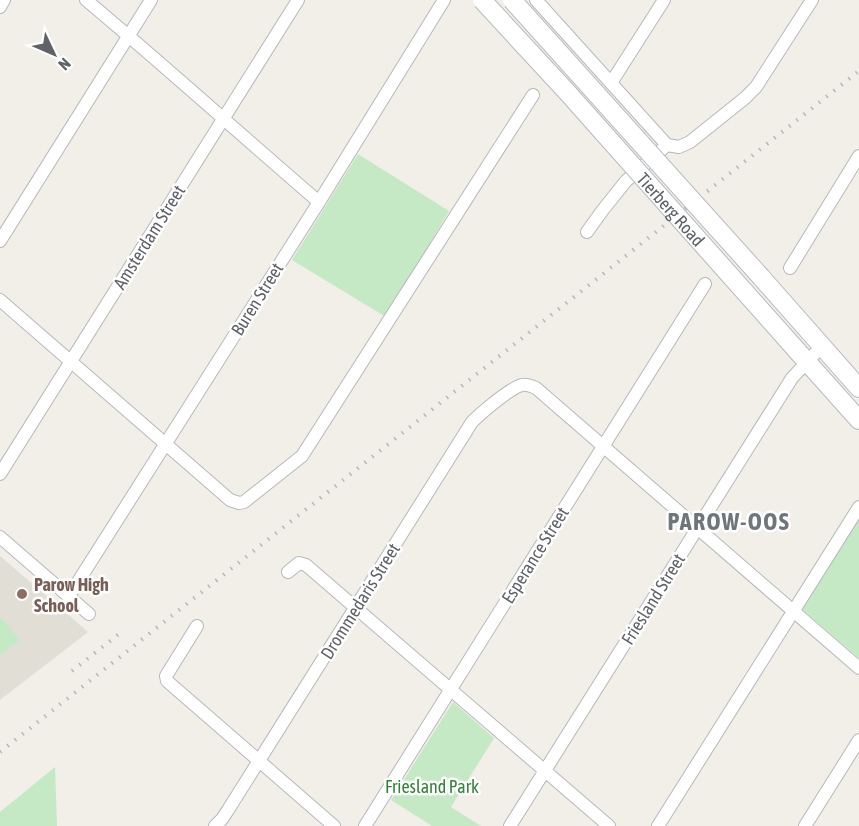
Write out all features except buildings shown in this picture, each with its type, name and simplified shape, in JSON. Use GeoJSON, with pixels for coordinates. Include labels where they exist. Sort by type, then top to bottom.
{"type":"FeatureCollection","features":[{"type":"Feature","properties":{"kind":"main road","name":"Tierberg Road"},"geometry":{"type":"LineString","coordinates":[[482,0],[567,92],[859,420]]}},
{"type":"Feature","properties":{"kind":"main road","name":"Tierberg Road"},"geometry":{"type":"LineString","coordinates":[[512,0],[859,388]]}},
{"type":"Feature","properties":{"kind":"street"},"geometry":{"type":"LineString","coordinates":[[0,7],[4,0]]}},
{"type":"Feature","properties":{"kind":"street"},"geometry":{"type":"LineString","coordinates":[[86,0],[319,202]]}},
{"type":"Feature","properties":{"kind":"street"},"geometry":{"type":"LineString","coordinates":[[0,241],[152,0]]}},
{"type":"Feature","properties":{"kind":"street","name":"Amsterdam Street"},"geometry":{"type":"LineString","coordinates":[[0,474],[298,0]]}},
{"type":"Feature","properties":{"kind":"street","name":"Buren Street"},"geometry":{"type":"LineString","coordinates":[[69,596],[444,0]]}},
{"type":"Feature","properties":{"kind":"street"},"geometry":{"type":"LineString","coordinates":[[537,0],[668,145],[679,147],[690,142],[756,87],[812,0]]}},
{"type":"Feature","properties":{"kind":"street"},"geometry":{"type":"LineString","coordinates":[[611,83],[664,0]]}},
{"type":"Feature","properties":{"kind":"street"},"geometry":{"type":"LineString","coordinates":[[0,300],[234,502],[244,502],[302,456],[532,95]]}},
{"type":"Feature","properties":{"kind":"street"},"geometry":{"type":"LineString","coordinates":[[587,232],[626,182],[668,145]]}},
{"type":"Feature","properties":{"kind":"street"},"geometry":{"type":"LineString","coordinates":[[790,268],[859,156]]}},
{"type":"Feature","properties":{"kind":"street","name":"Esperance Street"},"geometry":{"type":"LineString","coordinates":[[365,826],[705,284]]}},
{"type":"Feature","properties":{"kind":"street","name":"Friesland Street"},"geometry":{"type":"LineString","coordinates":[[510,826],[803,358],[818,342]]}},
{"type":"Feature","properties":{"kind":"street","name":"Drommedaris Street"},"geometry":{"type":"LineString","coordinates":[[215,826],[222,819],[259,761],[472,422],[517,387],[527,385],[536,388],[603,447]]}},
{"type":"Feature","properties":{"kind":"street"},"geometry":{"type":"LineString","coordinates":[[603,447],[859,668]]}},
{"type":"Feature","properties":{"kind":"street"},"geometry":{"type":"LineString","coordinates":[[658,826],[859,507]]}},
{"type":"Feature","properties":{"kind":"street"},"geometry":{"type":"LineString","coordinates":[[0,537],[89,614]]}},
{"type":"Feature","properties":{"kind":"street"},"geometry":{"type":"LineString","coordinates":[[288,572],[297,564],[303,564],[609,826]]}},
{"type":"Feature","properties":{"kind":"street"},"geometry":{"type":"LineString","coordinates":[[197,626],[166,676],[167,681],[334,826]]}},
{"type":"Feature","properties":{"kind":"street"},"geometry":{"type":"LineString","coordinates":[[805,826],[859,740]]}},
{"type":"Feature","properties":{"kind":"shaded area","name":"Parow High School"},"geometry":{"type":"Polygon","coordinates":[[[0,556],[88,632],[0,700],[0,556]]]}},
{"type":"Feature","properties":{"kind":"green space"},"geometry":{"type":"Polygon","coordinates":[[[358,154],[449,211],[386,317],[292,260],[358,154]]]}},
{"type":"Feature","properties":{"kind":"green space"},"geometry":{"type":"Polygon","coordinates":[[[859,516],[859,658],[802,609],[859,516]]]}},
{"type":"Feature","properties":{"kind":"green space"},"geometry":{"type":"Polygon","coordinates":[[[0,617],[20,640],[0,655],[0,617]]]}},
{"type":"Feature","properties":{"kind":"green space","name":"Friesland Park"},"geometry":{"type":"Polygon","coordinates":[[[453,702],[494,738],[451,807],[481,826],[432,826],[391,800],[453,702]]]}},
{"type":"Feature","properties":{"kind":"green space"},"geometry":{"type":"Polygon","coordinates":[[[55,767],[57,826],[0,826],[0,812],[55,767]]]}},
{"type":"Feature","properties":{"kind":"railway"},"geometry":{"type":"LineString","coordinates":[[0,752],[859,71]]}},
{"type":"Feature","properties":{"kind":"railway"},"geometry":{"type":"LineString","coordinates":[[72,671],[124,630]]}},
{"type":"Feature","properties":{"kind":"place","name":"Parow High School"},"geometry":{"type":"Point","coordinates":[22,594]}},
{"type":"Feature","properties":{"kind":"district","name":"PAROW-OOS"},"geometry":{"type":"Point","coordinates":[729,521]}}]}
